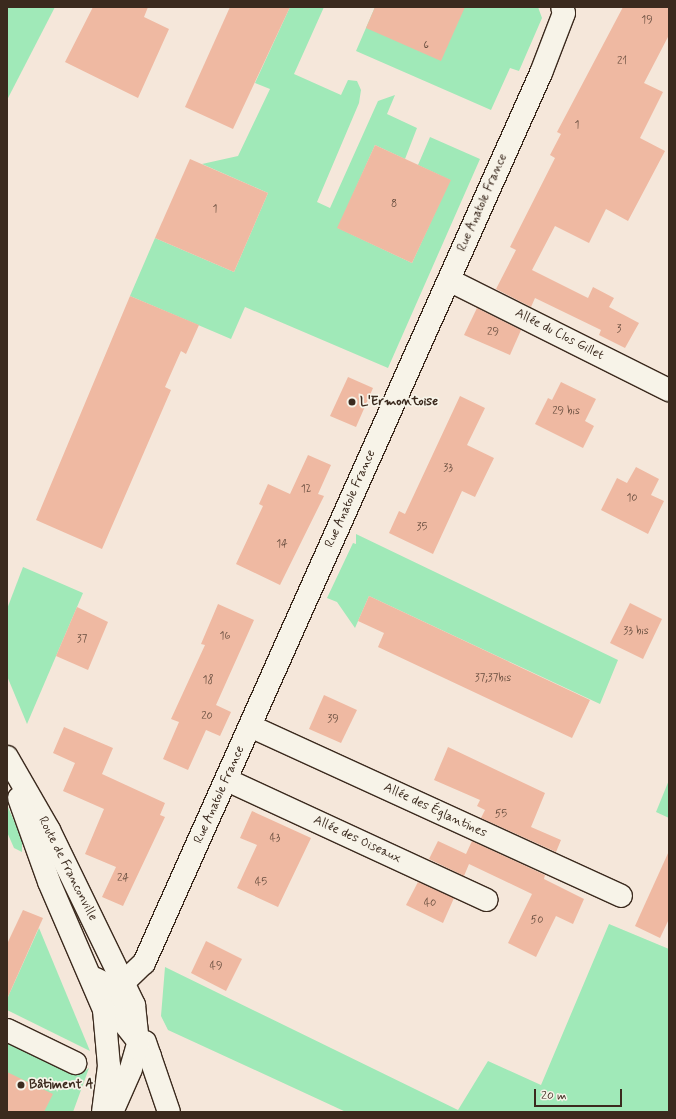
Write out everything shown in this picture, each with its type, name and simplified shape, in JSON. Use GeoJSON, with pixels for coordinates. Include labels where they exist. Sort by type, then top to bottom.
{"type":"FeatureCollection","features":[{"type":"Feature","properties":{"kind":"street","name":"Rue Anatole France"},"geometry":{"type":"LineString","coordinates":[[106,980],[141,969],[227,780],[541,73],[564,13],[562,7]]}},
{"type":"Feature","properties":{"kind":"street","name":"Allée du Clos Gillet"},"geometry":{"type":"LineString","coordinates":[[449,280],[669,390]]}},
{"type":"Feature","properties":{"kind":"street","name":"Allée des Églantines"},"geometry":{"type":"LineString","coordinates":[[250,726],[621,896]]}},
{"type":"Feature","properties":{"kind":"street","name":"Route de Franconville"},"geometry":{"type":"LineString","coordinates":[[7,757],[49,830],[123,1022],[140,1054]]}},
{"type":"Feature","properties":{"kind":"street","name":"Route de Franconville"},"geometry":{"type":"LineString","coordinates":[[7,762],[49,882],[106,980],[137,1018],[140,1054]]}},
{"type":"Feature","properties":{"kind":"street","name":"Allée des Oiseaux"},"geometry":{"type":"LineString","coordinates":[[227,780],[487,900]]}},
{"type":"Feature","properties":{"kind":"street","name":"Route de Franconville"},"geometry":{"type":"LineString","coordinates":[[102,1112],[109,1068],[109,1034],[104,1010],[106,980]]}},
{"type":"Feature","properties":{"kind":"street"},"geometry":{"type":"LineString","coordinates":[[7,1030],[75,1063]]}},
{"type":"Feature","properties":{"kind":"street"},"geometry":{"type":"LineString","coordinates":[[109,1068],[140,1054]]}},
{"type":"Feature","properties":{"kind":"street"},"geometry":{"type":"LineString","coordinates":[[140,1054],[148,1069],[157,1077],[168,1112]]}},
{"type":"Feature","properties":{"kind":"street"},"geometry":{"type":"LineString","coordinates":[[112,1112],[140,1054]]}},
{"type":"Feature","properties":{"kind":"green space"},"geometry":{"type":"Polygon","coordinates":[[[7,7],[55,7],[7,100],[7,7]]]}},
{"type":"Feature","properties":{"kind":"green space"},"geometry":{"type":"Polygon","coordinates":[[[290,7],[324,7],[294,74],[341,95],[348,80],[357,81],[361,90],[359,103],[317,202],[330,208],[378,101],[395,95],[387,114],[417,128],[405,159],[375,145],[338,228],[412,263],[450,180],[418,165],[430,137],[480,159],[388,368],[245,307],[231,339],[130,296],[155,238],[234,272],[268,193],[202,164],[238,156],[270,89],[255,83],[290,7]]]}},
{"type":"Feature","properties":{"kind":"green space"},"geometry":{"type":"Polygon","coordinates":[[[375,7],[538,7],[542,18],[519,71],[510,68],[491,110],[356,51],[375,7]]]}},
{"type":"Feature","properties":{"kind":"green space"},"geometry":{"type":"Polygon","coordinates":[[[356,534],[618,660],[600,704],[369,596],[355,628],[337,602],[327,598],[353,543],[356,544],[356,534]]]}},
{"type":"Feature","properties":{"kind":"green space"},"geometry":{"type":"Polygon","coordinates":[[[23,567],[83,593],[27,724],[7,676],[7,609],[23,567]]]}},
{"type":"Feature","properties":{"kind":"green space"},"geometry":{"type":"Polygon","coordinates":[[[669,780],[669,818],[656,812],[669,780]]]}},
{"type":"Feature","properties":{"kind":"green space"},"geometry":{"type":"Polygon","coordinates":[[[7,805],[22,839],[22,852],[14,848],[7,832],[7,805]]]}},
{"type":"Feature","properties":{"kind":"green space"},"geometry":{"type":"Polygon","coordinates":[[[609,924],[669,949],[669,1112],[346,1112],[168,1030],[161,1016],[165,967],[458,1110],[488,1061],[541,1085],[609,924]]]}},
{"type":"Feature","properties":{"kind":"green space"},"geometry":{"type":"Polygon","coordinates":[[[39,928],[90,1051],[7,1010],[7,999],[39,928]]]}},
{"type":"Feature","properties":{"kind":"green space"},"geometry":{"type":"Polygon","coordinates":[[[7,1039],[80,1074],[89,1068],[73,1112],[7,1112],[7,1039]]]}},
{"type":"Feature","properties":{"kind":"building"},"geometry":{"type":"Polygon","coordinates":[[[93,7],[148,7],[144,17],[169,29],[138,98],[65,62],[93,7]]]}},
{"type":"Feature","properties":{"kind":"building"},"geometry":{"type":"Polygon","coordinates":[[[230,7],[290,7],[233,129],[185,107],[230,7]]]}},
{"type":"Feature","properties":{"kind":"building"},"geometry":{"type":"Polygon","coordinates":[[[375,7],[465,7],[441,61],[366,28],[375,7]]]}},
{"type":"Feature","properties":{"kind":"building"},"geometry":{"type":"Polygon","coordinates":[[[623,7],[669,7],[669,35],[644,83],[663,92],[640,138],[665,151],[628,221],[606,209],[589,243],[555,226],[532,270],[588,298],[593,287],[614,298],[609,307],[639,323],[625,348],[599,335],[601,330],[535,298],[531,307],[496,289],[516,250],[510,247],[555,158],[550,155],[561,134],[557,132],[623,7]]]}},
{"type":"Feature","properties":{"kind":"building"},"geometry":{"type":"Polygon","coordinates":[[[375,145],[451,180],[412,263],[337,228],[375,145]]]}},
{"type":"Feature","properties":{"kind":"building"},"geometry":{"type":"Polygon","coordinates":[[[190,159],[268,193],[234,272],[155,238],[190,159]]]}},
{"type":"Feature","properties":{"kind":"building"},"geometry":{"type":"Polygon","coordinates":[[[130,296],[199,325],[186,354],[181,351],[165,387],[171,390],[102,549],[36,520],[130,296]]]}},
{"type":"Feature","properties":{"kind":"building"},"geometry":{"type":"Polygon","coordinates":[[[477,308],[521,330],[510,355],[464,335],[477,308]]]}},
{"type":"Feature","properties":{"kind":"building","name":"L'Ermontoise"},"geometry":{"type":"Polygon","coordinates":[[[348,377],[373,388],[356,427],[330,416],[348,377]]]}},
{"type":"Feature","properties":{"kind":"building"},"geometry":{"type":"Polygon","coordinates":[[[561,382],[596,399],[585,421],[594,426],[583,448],[535,424],[548,398],[552,400],[561,382]]]}},
{"type":"Feature","properties":{"kind":"building"},"geometry":{"type":"Polygon","coordinates":[[[460,396],[485,408],[467,445],[494,458],[475,497],[462,491],[433,554],[389,533],[399,511],[405,514],[460,396]]]}},
{"type":"Feature","properties":{"kind":"building"},"geometry":{"type":"Polygon","coordinates":[[[308,455],[331,465],[318,494],[324,496],[280,585],[236,564],[263,506],[259,504],[268,484],[290,494],[308,455]]]}},
{"type":"Feature","properties":{"kind":"building"},"geometry":{"type":"Polygon","coordinates":[[[636,467],[659,479],[651,495],[664,501],[648,534],[601,510],[617,478],[627,483],[636,467]]]}},
{"type":"Feature","properties":{"kind":"building"},"geometry":{"type":"Polygon","coordinates":[[[369,596],[590,700],[572,738],[378,647],[384,633],[358,621],[369,596]]]}},
{"type":"Feature","properties":{"kind":"building"},"geometry":{"type":"Polygon","coordinates":[[[630,603],[662,619],[643,659],[610,643],[630,603]]]}},
{"type":"Feature","properties":{"kind":"building"},"geometry":{"type":"Polygon","coordinates":[[[218,604],[254,620],[216,705],[231,712],[220,736],[206,730],[188,770],[163,759],[179,722],[171,719],[205,645],[201,644],[218,604]]]}},
{"type":"Feature","properties":{"kind":"building"},"geometry":{"type":"Polygon","coordinates":[[[77,607],[108,622],[88,670],[56,656],[77,607]]]}},
{"type":"Feature","properties":{"kind":"building"},"geometry":{"type":"Polygon","coordinates":[[[324,695],[357,710],[341,743],[309,729],[324,695]]]}},
{"type":"Feature","properties":{"kind":"building"},"geometry":{"type":"Polygon","coordinates":[[[64,727],[113,748],[102,774],[165,803],[160,815],[165,817],[123,906],[102,897],[116,867],[85,854],[104,809],[63,791],[75,763],[53,753],[64,727]]]}},
{"type":"Feature","properties":{"kind":"building"},"geometry":{"type":"Polygon","coordinates":[[[448,747],[545,793],[531,827],[561,840],[556,852],[481,818],[485,810],[477,806],[480,800],[434,780],[448,747]]]}},
{"type":"Feature","properties":{"kind":"building"},"geometry":{"type":"Polygon","coordinates":[[[252,811],[311,838],[278,907],[237,888],[257,845],[240,838],[252,811]]]}},
{"type":"Feature","properties":{"kind":"building"},"geometry":{"type":"Polygon","coordinates":[[[438,841],[466,854],[472,841],[545,875],[544,879],[584,899],[573,924],[556,916],[536,957],[508,943],[532,894],[469,864],[464,876],[429,859],[438,841]]]}},
{"type":"Feature","properties":{"kind":"building"},"geometry":{"type":"Polygon","coordinates":[[[669,851],[669,919],[660,938],[635,926],[669,851]]]}},
{"type":"Feature","properties":{"kind":"building"},"geometry":{"type":"Polygon","coordinates":[[[418,882],[454,898],[443,923],[406,905],[418,882]]]}},
{"type":"Feature","properties":{"kind":"building"},"geometry":{"type":"Polygon","coordinates":[[[23,910],[43,918],[7,999],[7,944],[23,910]]]}},
{"type":"Feature","properties":{"kind":"building"},"geometry":{"type":"Polygon","coordinates":[[[206,941],[242,959],[226,991],[191,973],[206,941]]]}},
{"type":"Feature","properties":{"kind":"building","name":"Bâtiment A"},"geometry":{"type":"Polygon","coordinates":[[[7,1072],[53,1094],[44,1112],[7,1112],[7,1072]]]}},
{"type":"Feature","properties":{"kind":"place","name":"L'Ermontoise"},"geometry":{"type":"Point","coordinates":[352,402]}},
{"type":"Feature","properties":{"kind":"place","name":"Bâtiment A"},"geometry":{"type":"Point","coordinates":[21,1085]}}]}
